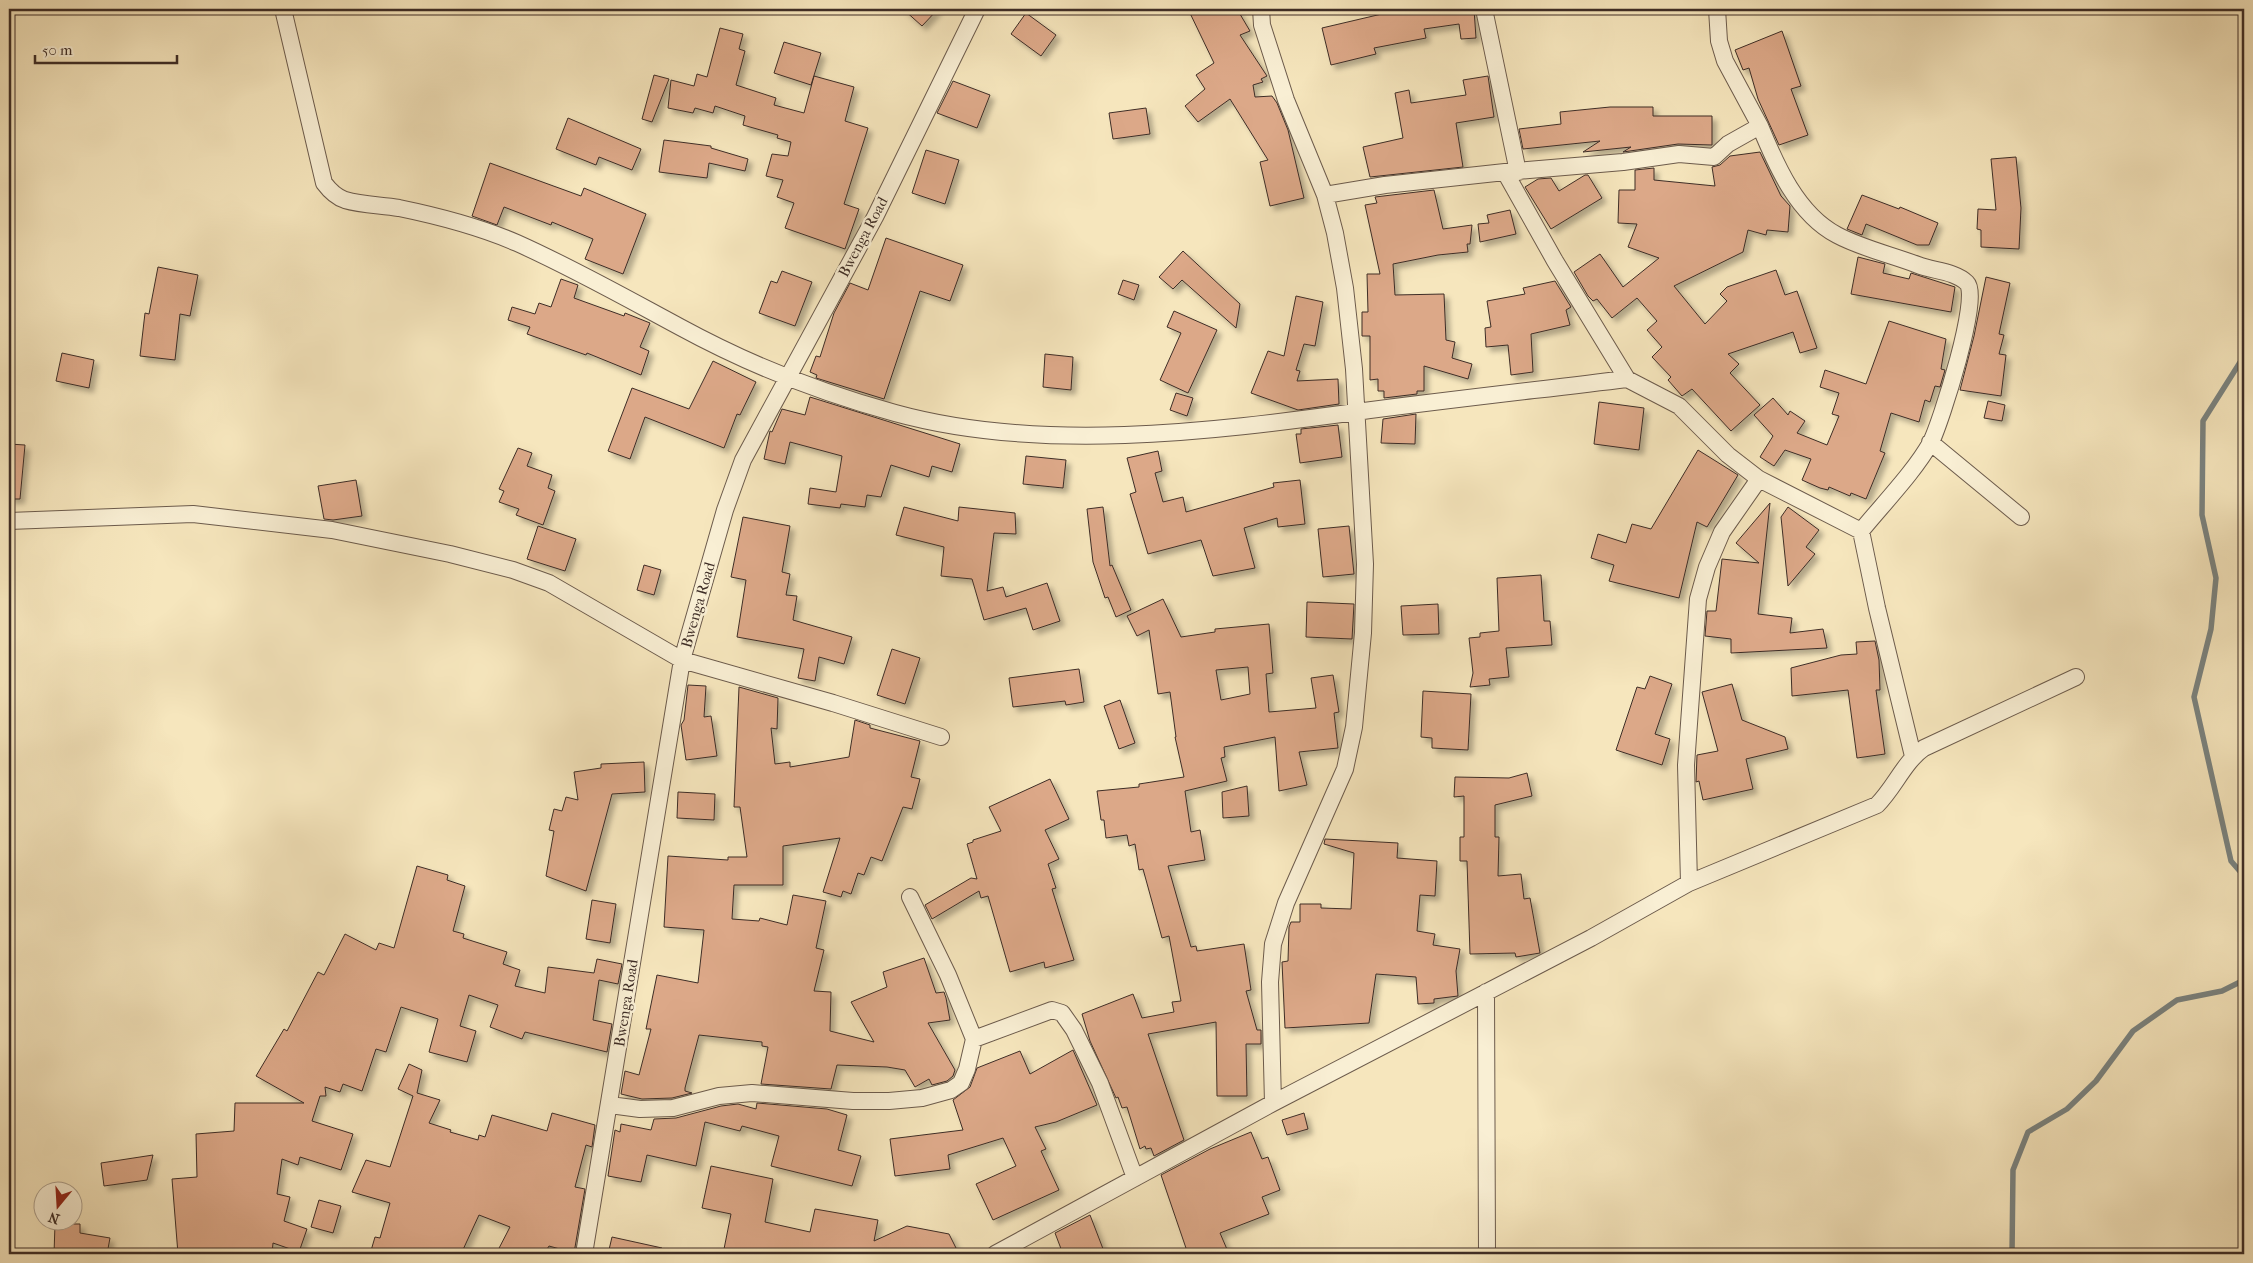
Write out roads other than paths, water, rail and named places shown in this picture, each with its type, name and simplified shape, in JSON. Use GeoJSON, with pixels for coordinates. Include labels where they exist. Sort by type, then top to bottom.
{"type":"FeatureCollection","features":[{"type":"Feature","properties":{"kind":"street"},"geometry":{"type":"LineString","coordinates":[[283,9],[324,183],[332,193],[344,200],[401,209],[505,238],[564,264],[682,328],[786,377],[902,415],[1000,431],[1085,435],[1175,432],[1251,427],[1627,379]]}},
{"type":"Feature","properties":{"kind":"street","name":"Bwenga Road"},"geometry":{"type":"LineString","coordinates":[[584,1254],[682,660],[725,510],[743,460],[786,377],[874,217],[978,9]]}},
{"type":"Feature","properties":{"kind":"street"},"geometry":{"type":"LineString","coordinates":[[1261,9],[1262,25],[1286,100],[1325,194],[1335,233],[1345,288],[1357,412],[1360,508],[1365,564],[1364,633],[1354,727],[1345,769],[1286,903],[1273,944],[1270,982],[1273,1103]]}},
{"type":"Feature","properties":{"kind":"street"},"geometry":{"type":"LineString","coordinates":[[1484,9],[1511,172],[1555,261],[1627,379],[1679,406],[1728,455],[1759,479],[1829,517],[1861,531]]}},
{"type":"Feature","properties":{"kind":"street"},"geometry":{"type":"LineString","coordinates":[[1717,9],[1719,41],[1725,61],[1786,180],[1813,219],[1837,235],[1936,271],[1956,275],[1970,286],[1972,294],[1954,376],[1930,442],[1861,531],[1877,608],[1914,756]]}},
{"type":"Feature","properties":{"kind":"street"},"geometry":{"type":"LineString","coordinates":[[1325,194],[1385,185],[1623,162],[1679,154],[1714,157],[1728,144],[1760,126]]}},
{"type":"Feature","properties":{"kind":"street"},"geometry":{"type":"LineString","coordinates":[[1930,442],[2021,518]]}},
{"type":"Feature","properties":{"kind":"street"},"geometry":{"type":"LineString","coordinates":[[1689,884],[1686,764],[1698,599],[1707,568],[1722,532],[1759,479]]}},
{"type":"Feature","properties":{"kind":"street"},"geometry":{"type":"LineString","coordinates":[[9,521],[193,514],[332,530],[450,554],[513,570],[549,583],[682,660],[852,708],[941,737]]}},
{"type":"Feature","properties":{"kind":"street"},"geometry":{"type":"LineString","coordinates":[[995,1254],[1273,1103],[1689,884],[1877,805],[1889,792],[1914,756],[1924,748],[2076,677]]}},
{"type":"Feature","properties":{"kind":"street"},"geometry":{"type":"LineString","coordinates":[[610,1105],[640,1109],[673,1108],[719,1096],[744,1093],[854,1101],[922,1098],[952,1090],[961,1083],[974,1039],[948,975],[910,897]]}},
{"type":"Feature","properties":{"kind":"street"},"geometry":{"type":"LineString","coordinates":[[1486,992],[1487,1254]]}},
{"type":"Feature","properties":{"kind":"street"},"geometry":{"type":"LineString","coordinates":[[974,1039],[1052,1010],[1062,1013],[1074,1030],[1100,1083],[1136,1178]]}},
{"type":"Feature","properties":{"kind":"waterway"},"geometry":{"type":"LineString","coordinates":[[2244,356],[2203,421],[2202,515],[2216,578],[2211,629],[2194,697],[2231,861],[2244,876]]}},
{"type":"Feature","properties":{"kind":"waterway"},"geometry":{"type":"LineString","coordinates":[[2012,1254],[2013,1170],[2028,1132],[2067,1109],[2096,1081],[2133,1031],[2177,1000],[2222,991],[2244,980]]}},
{"type":"Feature","properties":{"kind":"waterway"},"geometry":{"type":"LineString","coordinates":[[2244,1164],[2244,1231]]}}]}
